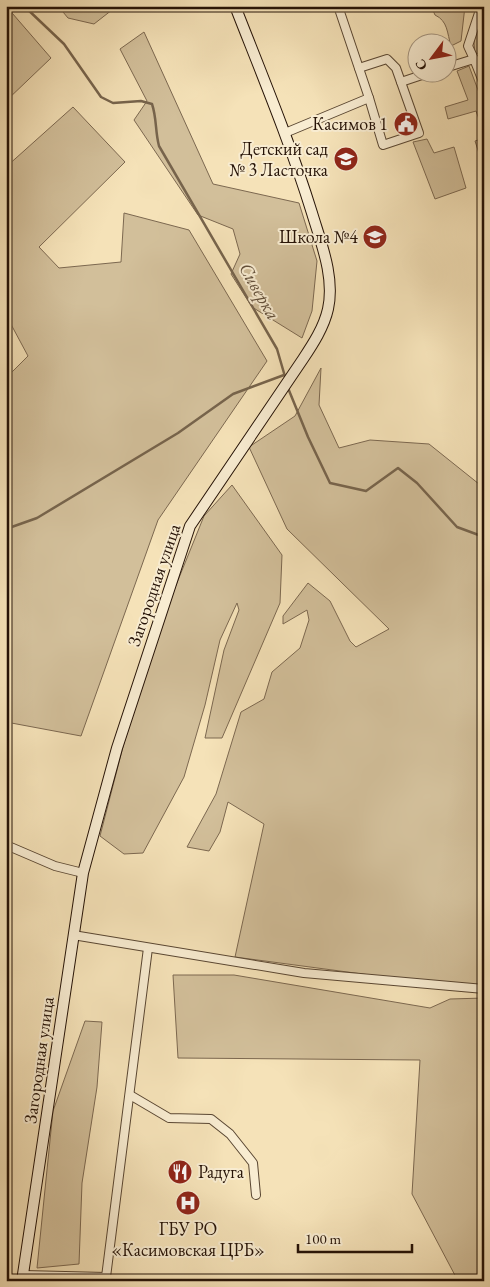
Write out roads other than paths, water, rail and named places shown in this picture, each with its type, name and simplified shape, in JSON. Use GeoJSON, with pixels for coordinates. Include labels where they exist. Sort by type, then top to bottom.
{"type":"FeatureCollection","features":[{"type":"Feature","properties":{"kind":"main road","name":"Загородная улица"},"geometry":{"type":"LineString","coordinates":[[23,1278],[83,873],[117,748],[190,526],[303,360],[319,334],[328,309],[330,284],[325,256],[285,133],[235,6]]}},
{"type":"Feature","properties":{"kind":"street"},"geometry":{"type":"LineString","coordinates":[[338,6],[383,145],[419,133],[396,68],[387,59],[359,68]]}},
{"type":"Feature","properties":{"kind":"street"},"geometry":{"type":"LineString","coordinates":[[482,9],[468,46],[484,84]]}},
{"type":"Feature","properties":{"kind":"street"},"geometry":{"type":"LineString","coordinates":[[458,64],[474,59],[484,65]]}},
{"type":"Feature","properties":{"kind":"street"},"geometry":{"type":"LineString","coordinates":[[401,82],[408,80]]}},
{"type":"Feature","properties":{"kind":"street"},"geometry":{"type":"LineString","coordinates":[[285,133],[369,98]]}},
{"type":"Feature","properties":{"kind":"street"},"geometry":{"type":"LineString","coordinates":[[6,844],[55,866],[83,873]]}},
{"type":"Feature","properties":{"kind":"street"},"geometry":{"type":"LineString","coordinates":[[73,935],[304,973],[484,989]]}},
{"type":"Feature","properties":{"kind":"street"},"geometry":{"type":"LineString","coordinates":[[23,1278],[106,1277],[148,948]]}},
{"type":"Feature","properties":{"kind":"street"},"geometry":{"type":"LineString","coordinates":[[130,1095],[169,1118],[212,1120],[224,1129],[253,1163],[256,1195]]}},
{"type":"Feature","properties":{"kind":"waterway","name":"Сиверка"},"geometry":{"type":"LineString","coordinates":[[24,6],[64,44],[101,97],[113,103],[141,101],[152,104],[159,146],[277,349],[286,380]]}},
{"type":"Feature","properties":{"kind":"waterway"},"geometry":{"type":"LineString","coordinates":[[6,529],[37,518],[178,433],[233,394],[284,375]]}},
{"type":"Feature","properties":{"kind":"waterway","name":"Сиверка"},"geometry":{"type":"LineString","coordinates":[[288,388],[308,437],[330,483],[366,491],[398,468],[417,483],[457,527],[484,537]]}},
{"type":"Feature","properties":{"kind":"place","name":"Касимов 1"},"geometry":{"type":"Point","coordinates":[406,124]}},
{"type":"Feature","properties":{"kind":"place","name":"Детский сад № 3 Ласточка"},"geometry":{"type":"Point","coordinates":[346,159]}},
{"type":"Feature","properties":{"kind":"place","name":"Школа №4"},"geometry":{"type":"Point","coordinates":[375,237]}},
{"type":"Feature","properties":{"kind":"place","name":"Радуга"},"geometry":{"type":"Point","coordinates":[180,1172]}},
{"type":"Feature","properties":{"kind":"place","name":"ГБУ РО «Касимовская ЦРБ»"},"geometry":{"type":"Point","coordinates":[188,1203]}}]}
